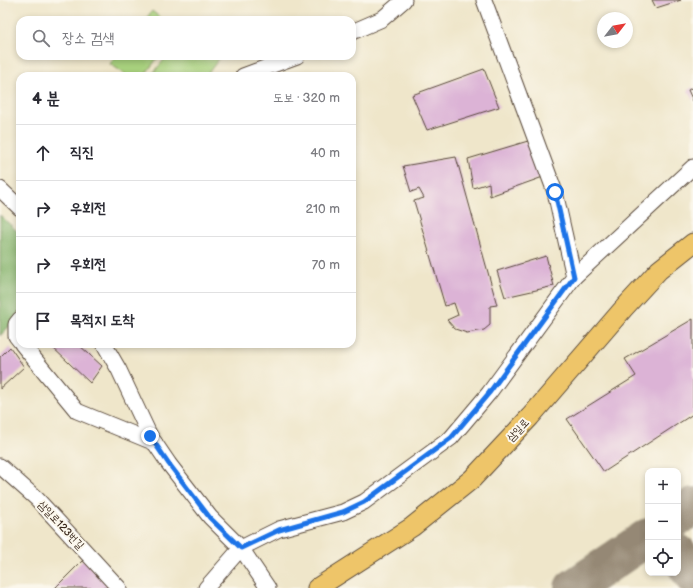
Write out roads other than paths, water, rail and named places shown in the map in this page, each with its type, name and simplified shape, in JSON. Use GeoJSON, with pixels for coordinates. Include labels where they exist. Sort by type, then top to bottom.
{"type":"FeatureCollection","features":[{"type":"Feature","properties":{"kind":"main road","name":"삼일로"},"geometry":{"type":"LineString","coordinates":[[317,588],[412,527],[472,479],[530,417],[624,308],[659,270],[693,244]]}},
{"type":"Feature","properties":{"kind":"street"},"geometry":{"type":"LineString","coordinates":[[356,30],[382,19],[404,0]]}},
{"type":"Feature","properties":{"kind":"street"},"geometry":{"type":"LineString","coordinates":[[486,0],[555,192],[574,277]]}},
{"type":"Feature","properties":{"kind":"street"},"geometry":{"type":"LineString","coordinates":[[254,72],[286,60]]}},
{"type":"Feature","properties":{"kind":"street"},"geometry":{"type":"LineString","coordinates":[[206,588],[241,548],[279,530],[343,512],[364,502],[451,438],[489,393],[574,277],[693,167]]}},
{"type":"Feature","properties":{"kind":"street"},"geometry":{"type":"LineString","coordinates":[[0,189],[16,204]]}},
{"type":"Feature","properties":{"kind":"street"},"geometry":{"type":"LineString","coordinates":[[16,324],[16,336]]}},
{"type":"Feature","properties":{"kind":"street"},"geometry":{"type":"LineString","coordinates":[[25,348],[77,411],[155,443]]}},
{"type":"Feature","properties":{"kind":"street"},"geometry":{"type":"LineString","coordinates":[[106,348],[119,370],[150,436],[169,464],[210,518],[241,548],[268,588]]}},
{"type":"Feature","properties":{"kind":"street","name":"삼일로123번길"},"geometry":{"type":"LineString","coordinates":[[0,466],[37,499],[119,588]]}}]}
